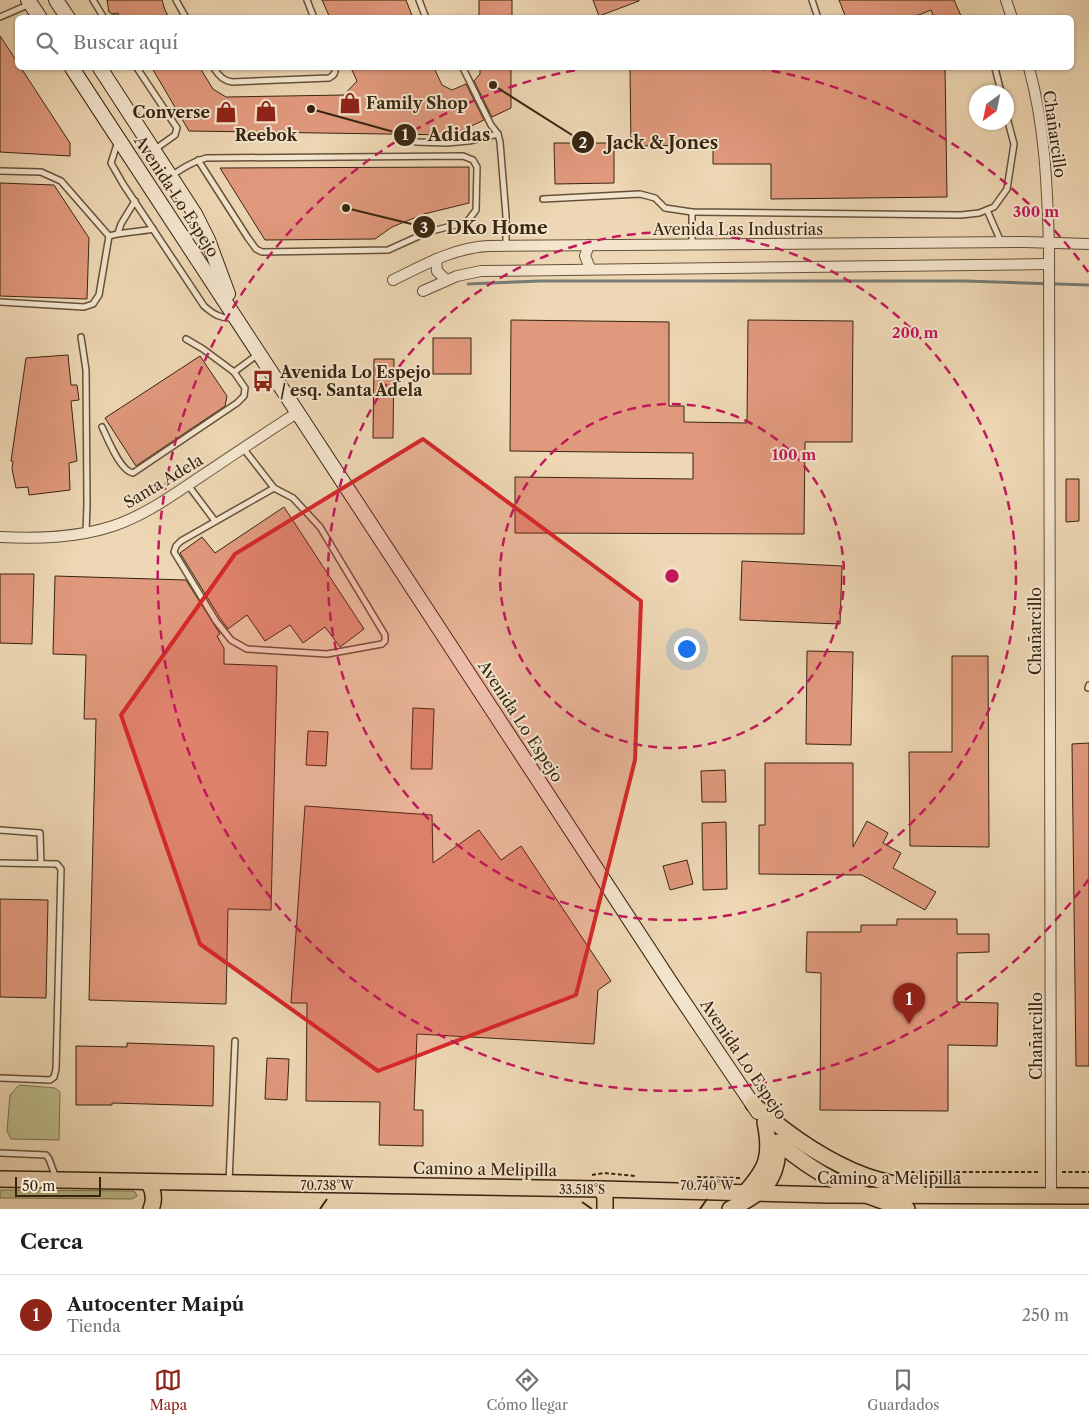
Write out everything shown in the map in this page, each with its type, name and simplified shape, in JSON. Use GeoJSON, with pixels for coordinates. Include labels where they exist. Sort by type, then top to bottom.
{"type":"FeatureCollection","features":[{"type":"Feature","properties":{"kind":"main road"},"geometry":{"type":"LineString","coordinates":[[56,0],[66,15]]}},
{"type":"Feature","properties":{"kind":"main road"},"geometry":{"type":"LineString","coordinates":[[31,1],[38,15]]}},
{"type":"Feature","properties":{"kind":"main road","name":"Avenida Lo Espejo"},"geometry":{"type":"LineString","coordinates":[[73,70],[670,981],[778,1142]]}},
{"type":"Feature","properties":{"kind":"main road","name":"Avenida Lo Espejo"},"geometry":{"type":"LineString","coordinates":[[101,70],[195,214],[208,240],[237,318]]}},
{"type":"Feature","properties":{"kind":"main road"},"geometry":{"type":"LineString","coordinates":[[157,197],[173,194],[174,180]]}},
{"type":"Feature","properties":{"kind":"main road"},"geometry":{"type":"LineString","coordinates":[[752,1104],[796,1139],[831,1160],[867,1176],[932,1196]]}},
{"type":"Feature","properties":{"kind":"main road"},"geometry":{"type":"LineString","coordinates":[[751,1194],[766,1162],[768,1143],[765,1122]]}},
{"type":"Feature","properties":{"kind":"main road"},"geometry":{"type":"LineString","coordinates":[[730,1209],[768,1182],[776,1168],[778,1142]]}},
{"type":"Feature","properties":{"kind":"main road"},"geometry":{"type":"LineString","coordinates":[[778,1142],[827,1177],[866,1196],[907,1209]]}},
{"type":"Feature","properties":{"kind":"main road","name":"Camino a Melipilla"},"geometry":{"type":"LineString","coordinates":[[0,1179],[149,1183],[229,1182],[601,1189],[866,1196],[1089,1196]]}},
{"type":"Feature","properties":{"kind":"main road"},"geometry":{"type":"LineString","coordinates":[[149,1183],[154,1194],[151,1209]]}},
{"type":"Feature","properties":{"kind":"main road"},"geometry":{"type":"LineString","coordinates":[[601,1189],[605,1197],[605,1209]]}},
{"type":"Feature","properties":{"kind":"street"},"geometry":{"type":"LineString","coordinates":[[1006,0],[1011,15]]}},
{"type":"Feature","properties":{"kind":"street","name":"Chañarcillo"},"geometry":{"type":"LineString","coordinates":[[1029,70],[1038,106],[1045,151],[1050,244],[1052,1196]]}},
{"type":"Feature","properties":{"kind":"street","name":"Avenida Las Industrias"},"geometry":{"type":"LineString","coordinates":[[393,280],[436,259],[463,249],[506,246],[1001,242],[1089,244]]}},
{"type":"Feature","properties":{"kind":"street"},"geometry":{"type":"LineString","coordinates":[[589,245],[585,256],[590,268]]}},
{"type":"Feature","properties":{"kind":"street"},"geometry":{"type":"LineString","coordinates":[[436,259],[437,271],[446,280]]}},
{"type":"Feature","properties":{"kind":"street"},"geometry":{"type":"LineString","coordinates":[[423,291],[446,280],[481,271],[590,268],[1050,264]]}},
{"type":"Feature","properties":{"kind":"street","name":"Santa Adela"},"geometry":{"type":"LineString","coordinates":[[0,536],[47,538],[86,533],[131,519],[160,504],[298,412]]}},
{"type":"Feature","properties":{"kind":"lane"},"geometry":{"type":"LineString","coordinates":[[93,0],[102,15]]}},
{"type":"Feature","properties":{"kind":"lane"},"geometry":{"type":"LineString","coordinates":[[176,0],[184,15]]}},
{"type":"Feature","properties":{"kind":"lane"},"geometry":{"type":"LineString","coordinates":[[307,0],[313,15]]}},
{"type":"Feature","properties":{"kind":"lane"},"geometry":{"type":"LineString","coordinates":[[419,0],[425,15]]}},
{"type":"Feature","properties":{"kind":"lane"},"geometry":{"type":"LineString","coordinates":[[812,0],[817,15]]}},
{"type":"Feature","properties":{"kind":"lane"},"geometry":{"type":"LineString","coordinates":[[0,17],[31,1]]}},
{"type":"Feature","properties":{"kind":"lane"},"geometry":{"type":"LineString","coordinates":[[138,70],[177,128],[175,135],[154,150]]}},
{"type":"Feature","properties":{"kind":"lane"},"geometry":{"type":"LineString","coordinates":[[216,70],[226,81],[232,82],[329,78],[333,76],[336,70]]}},
{"type":"Feature","properties":{"kind":"lane"},"geometry":{"type":"LineString","coordinates":[[464,70],[498,134],[500,142],[506,246]]}},
{"type":"Feature","properties":{"kind":"lane"},"geometry":{"type":"LineString","coordinates":[[996,70],[999,85]]}},
{"type":"Feature","properties":{"kind":"lane"},"geometry":{"type":"LineString","coordinates":[[543,199],[640,194],[654,198],[665,208],[692,212],[961,215],[979,213],[994,207],[1007,189],[1014,144],[1010,130]]}},
{"type":"Feature","properties":{"kind":"lane"},"geometry":{"type":"LineString","coordinates":[[416,142],[448,143],[498,134]]}},
{"type":"Feature","properties":{"kind":"lane"},"geometry":{"type":"LineString","coordinates":[[119,138],[111,163],[153,229],[204,306],[213,314],[225,319],[237,318]]}},
{"type":"Feature","properties":{"kind":"lane"},"geometry":{"type":"LineString","coordinates":[[174,180],[190,163],[198,160],[206,158],[463,156],[473,160],[477,167],[476,210],[467,222],[428,232],[388,250],[262,252],[256,249],[248,238],[198,160]]}},
{"type":"Feature","properties":{"kind":"lane"},"geometry":{"type":"LineString","coordinates":[[0,171],[41,172],[61,182],[109,236]]}},
{"type":"Feature","properties":{"kind":"lane"},"geometry":{"type":"LineString","coordinates":[[118,233],[121,224],[135,201]]}},
{"type":"Feature","properties":{"kind":"lane"},"geometry":{"type":"LineString","coordinates":[[987,210],[1001,242]]}},
{"type":"Feature","properties":{"kind":"lane"},"geometry":{"type":"LineString","coordinates":[[692,212],[692,244]]}},
{"type":"Feature","properties":{"kind":"lane"},"geometry":{"type":"LineString","coordinates":[[109,236],[118,233],[128,234],[153,229]]}},
{"type":"Feature","properties":{"kind":"lane"},"geometry":{"type":"LineString","coordinates":[[0,302],[84,307],[92,304],[99,295],[109,236]]}},
{"type":"Feature","properties":{"kind":"lane"},"geometry":{"type":"LineString","coordinates":[[81,337],[86,370],[86,533]]}},
{"type":"Feature","properties":{"kind":"lane"},"geometry":{"type":"LineString","coordinates":[[102,427],[123,468],[134,472],[237,403],[244,396],[245,388],[234,372],[203,348],[186,339]]}},
{"type":"Feature","properties":{"kind":"lane"},"geometry":{"type":"LineString","coordinates":[[234,372],[260,354]]}},
{"type":"Feature","properties":{"kind":"lane"},"geometry":{"type":"LineString","coordinates":[[243,448],[274,488],[293,498],[320,527],[385,635],[385,641],[382,644],[327,654],[247,649],[231,640],[216,621],[174,552],[176,546],[215,521],[274,488]]}},
{"type":"Feature","properties":{"kind":"lane"},"geometry":{"type":"LineString","coordinates":[[188,485],[215,521]]}},
{"type":"Feature","properties":{"kind":"lane"},"geometry":{"type":"LineString","coordinates":[[0,830],[40,833],[41,863]]}},
{"type":"Feature","properties":{"kind":"lane"},"geometry":{"type":"LineString","coordinates":[[0,863],[57,864],[61,869],[56,1069],[54,1077],[50,1080],[0,1078]]}},
{"type":"Feature","properties":{"kind":"lane"},"geometry":{"type":"LineString","coordinates":[[229,1182],[236,1041]]}},
{"type":"Feature","properties":{"kind":"lane"},"geometry":{"type":"LineString","coordinates":[[0,1154],[46,1155],[57,1181]]}},
{"type":"Feature","properties":{"kind":"path"},"geometry":{"type":"LineString","coordinates":[[1052,1172],[1089,1172]]}},
{"type":"Feature","properties":{"kind":"highlighted area"},"geometry":{"type":"Polygon","coordinates":[[[423,439],[641,601],[635,760],[576,995],[378,1071],[200,944],[121,715],[235,554],[423,439]]]}},
{"type":"Feature","properties":{"kind":"green space"},"geometry":{"type":"Polygon","coordinates":[[[19,1085],[55,1088],[60,1092],[59,1140],[11,1139],[7,1131],[10,1095],[19,1085]]]}},
{"type":"Feature","properties":{"kind":"green space"},"geometry":{"type":"Polygon","coordinates":[[[0,1190],[133,1191],[137,1196],[132,1199],[0,1198],[0,1190]]]}},
{"type":"Feature","properties":{"kind":"building"},"geometry":{"type":"Polygon","coordinates":[[[107,0],[162,0],[168,15],[119,15],[118,13],[112,14],[109,12],[107,0]]]}},
{"type":"Feature","properties":{"kind":"building"},"geometry":{"type":"Polygon","coordinates":[[[322,0],[406,0],[412,15],[329,15],[322,0]]]}},
{"type":"Feature","properties":{"kind":"building"},"geometry":{"type":"Polygon","coordinates":[[[479,0],[512,0],[512,15],[479,15],[479,0]]]}},
{"type":"Feature","properties":{"kind":"building"},"geometry":{"type":"Polygon","coordinates":[[[593,0],[639,0],[602,15],[599,15],[593,0]]]}},
{"type":"Feature","properties":{"kind":"building"},"geometry":{"type":"Polygon","coordinates":[[[839,0],[954,0],[961,15],[933,15],[931,10],[918,15],[845,15],[839,0]]]}},
{"type":"Feature","properties":{"kind":"building"},"geometry":{"type":"Polygon","coordinates":[[[0,36],[15,58],[15,70],[22,70],[70,143],[70,156],[0,152],[0,36]]]}},
{"type":"Feature","properties":{"kind":"building"},"geometry":{"type":"Polygon","coordinates":[[[153,70],[201,70],[213,89],[226,97],[344,95],[357,81],[352,70],[435,70],[442,85],[452,90],[466,84],[484,120],[452,135],[189,131],[153,70]]]}},
{"type":"Feature","properties":{"kind":"building"},"geometry":{"type":"Polygon","coordinates":[[[480,70],[511,70],[511,108],[492,117],[474,81],[480,74],[480,70]]]}},
{"type":"Feature","properties":{"kind":"building"},"geometry":{"type":"Polygon","coordinates":[[[630,70],[945,70],[947,197],[771,199],[771,164],[713,164],[713,145],[631,146],[630,70]]]}},
{"type":"Feature","properties":{"kind":"building"},"geometry":{"type":"Polygon","coordinates":[[[554,143],[614,143],[614,183],[555,184],[554,143]]]}},
{"type":"Feature","properties":{"kind":"building"},"geometry":{"type":"Polygon","coordinates":[[[469,167],[469,203],[424,214],[392,227],[375,239],[265,240],[220,168],[469,167]]]}},
{"type":"Feature","properties":{"kind":"building"},"geometry":{"type":"Polygon","coordinates":[[[0,183],[54,185],[89,238],[87,299],[0,296],[0,183]]]}},
{"type":"Feature","properties":{"kind":"building"},"geometry":{"type":"Polygon","coordinates":[[[511,320],[669,322],[669,406],[684,406],[684,422],[747,423],[748,320],[853,321],[852,442],[805,442],[804,534],[515,533],[515,477],[693,479],[693,453],[510,451],[511,320]]]}},
{"type":"Feature","properties":{"kind":"building"},"geometry":{"type":"Polygon","coordinates":[[[433,338],[471,338],[471,374],[433,374],[433,338]]]}},
{"type":"Feature","properties":{"kind":"building"},"geometry":{"type":"Polygon","coordinates":[[[68,355],[71,385],[77,385],[79,400],[71,401],[77,461],[69,463],[70,490],[29,495],[28,487],[16,488],[12,469],[13,461],[11,461],[26,358],[68,355]]]}},
{"type":"Feature","properties":{"kind":"building"},"geometry":{"type":"Polygon","coordinates":[[[200,356],[227,396],[225,406],[136,466],[105,418],[200,356]]]}},
{"type":"Feature","properties":{"kind":"building"},"geometry":{"type":"Polygon","coordinates":[[[374,359],[394,359],[393,438],[373,438],[374,359]]]}},
{"type":"Feature","properties":{"kind":"building"},"geometry":{"type":"Polygon","coordinates":[[[1066,479],[1079,479],[1079,521],[1066,522],[1066,479]]]}},
{"type":"Feature","properties":{"kind":"building"},"geometry":{"type":"Polygon","coordinates":[[[284,507],[364,629],[340,647],[325,627],[303,643],[290,625],[265,641],[247,615],[228,629],[180,553],[202,537],[215,553],[284,507]]]}},
{"type":"Feature","properties":{"kind":"building"},"geometry":{"type":"Polygon","coordinates":[[[742,561],[842,566],[840,624],[740,620],[742,561]]]}},
{"type":"Feature","properties":{"kind":"building"},"geometry":{"type":"Polygon","coordinates":[[[0,574],[34,574],[32,644],[0,643],[0,574]]]}},
{"type":"Feature","properties":{"kind":"building"},"geometry":{"type":"Polygon","coordinates":[[[55,576],[186,580],[220,634],[217,636],[224,648],[224,664],[277,666],[271,910],[228,909],[226,1004],[89,1000],[96,719],[84,719],[86,655],[53,654],[55,576]]]}},
{"type":"Feature","properties":{"kind":"building"},"geometry":{"type":"Polygon","coordinates":[[[807,651],[853,652],[851,745],[806,744],[807,651]]]}},
{"type":"Feature","properties":{"kind":"building"},"geometry":{"type":"Polygon","coordinates":[[[952,656],[988,656],[989,847],[910,846],[909,752],[952,752],[952,656]]]}},
{"type":"Feature","properties":{"kind":"building"},"geometry":{"type":"Polygon","coordinates":[[[413,708],[434,709],[432,769],[411,769],[413,708]]]}},
{"type":"Feature","properties":{"kind":"building"},"geometry":{"type":"Polygon","coordinates":[[[308,731],[328,732],[326,766],[306,765],[308,731]]]}},
{"type":"Feature","properties":{"kind":"building"},"geometry":{"type":"Polygon","coordinates":[[[1089,743],[1089,1066],[1076,1066],[1072,744],[1089,743]]]}},
{"type":"Feature","properties":{"kind":"building"},"geometry":{"type":"Polygon","coordinates":[[[765,763],[853,763],[853,847],[867,821],[888,833],[883,843],[901,853],[893,868],[936,892],[925,910],[862,875],[759,874],[759,825],[765,825],[765,763]]]}},
{"type":"Feature","properties":{"kind":"building"},"geometry":{"type":"Polygon","coordinates":[[[725,770],[726,802],[702,802],[701,771],[725,770]]]}},
{"type":"Feature","properties":{"kind":"building"},"geometry":{"type":"Polygon","coordinates":[[[305,806],[432,815],[433,863],[479,830],[501,860],[521,846],[611,981],[598,990],[594,1044],[417,1034],[414,1110],[423,1110],[423,1146],[379,1145],[380,1102],[306,1101],[307,1003],[291,1003],[305,806]]]}},
{"type":"Feature","properties":{"kind":"building"},"geometry":{"type":"Polygon","coordinates":[[[726,822],[727,889],[703,890],[702,823],[726,822]]]}},
{"type":"Feature","properties":{"kind":"building"},"geometry":{"type":"Polygon","coordinates":[[[687,860],[693,884],[670,890],[663,866],[687,860]]]}},
{"type":"Feature","properties":{"kind":"building"},"geometry":{"type":"Polygon","coordinates":[[[0,899],[48,900],[46,998],[0,997],[0,899]]]}},
{"type":"Feature","properties":{"kind":"building"},"geometry":{"type":"Polygon","coordinates":[[[897,919],[957,919],[957,934],[989,934],[989,952],[957,953],[957,1002],[998,1003],[997,1046],[948,1045],[948,1111],[820,1110],[821,973],[806,972],[807,932],[861,932],[861,925],[897,925],[897,919]]]}},
{"type":"Feature","properties":{"kind":"building"},"geometry":{"type":"Polygon","coordinates":[[[127,1043],[214,1046],[213,1106],[112,1103],[112,1105],[76,1105],[76,1046],[127,1047],[127,1043]]]}},
{"type":"Feature","properties":{"kind":"building"},"geometry":{"type":"Polygon","coordinates":[[[267,1058],[289,1059],[287,1100],[265,1099],[267,1058]]]}},
{"type":"Feature","properties":{"kind":"waterway"},"geometry":{"type":"LineString","coordinates":[[468,284],[540,281],[965,281],[1089,285]]}},
{"type":"Feature","properties":{"kind":"place","name":"Jack & Jones"},"geometry":{"type":"Point","coordinates":[493,85]}},
{"type":"Feature","properties":{"kind":"place","name":"Family Shop"},"geometry":{"type":"Point","coordinates":[350,103]}},
{"type":"Feature","properties":{"kind":"place","name":"Adidas"},"geometry":{"type":"Point","coordinates":[311,109]}},
{"type":"Feature","properties":{"kind":"place","name":"Reebok"},"geometry":{"type":"Point","coordinates":[266,111]}},
{"type":"Feature","properties":{"kind":"place","name":"Converse"},"geometry":{"type":"Point","coordinates":[226,112]}},
{"type":"Feature","properties":{"kind":"place","name":"DKo Home"},"geometry":{"type":"Point","coordinates":[346,208]}},
{"type":"Feature","properties":{"kind":"place","name":"Avenida Lo Espejo / esq. Santa Adela"},"geometry":{"type":"Point","coordinates":[263,381]}},
{"type":"Feature","properties":{"kind":"place","name":"Autocenter Maipú"},"geometry":{"type":"Point","coordinates":[909,1024]}}]}
